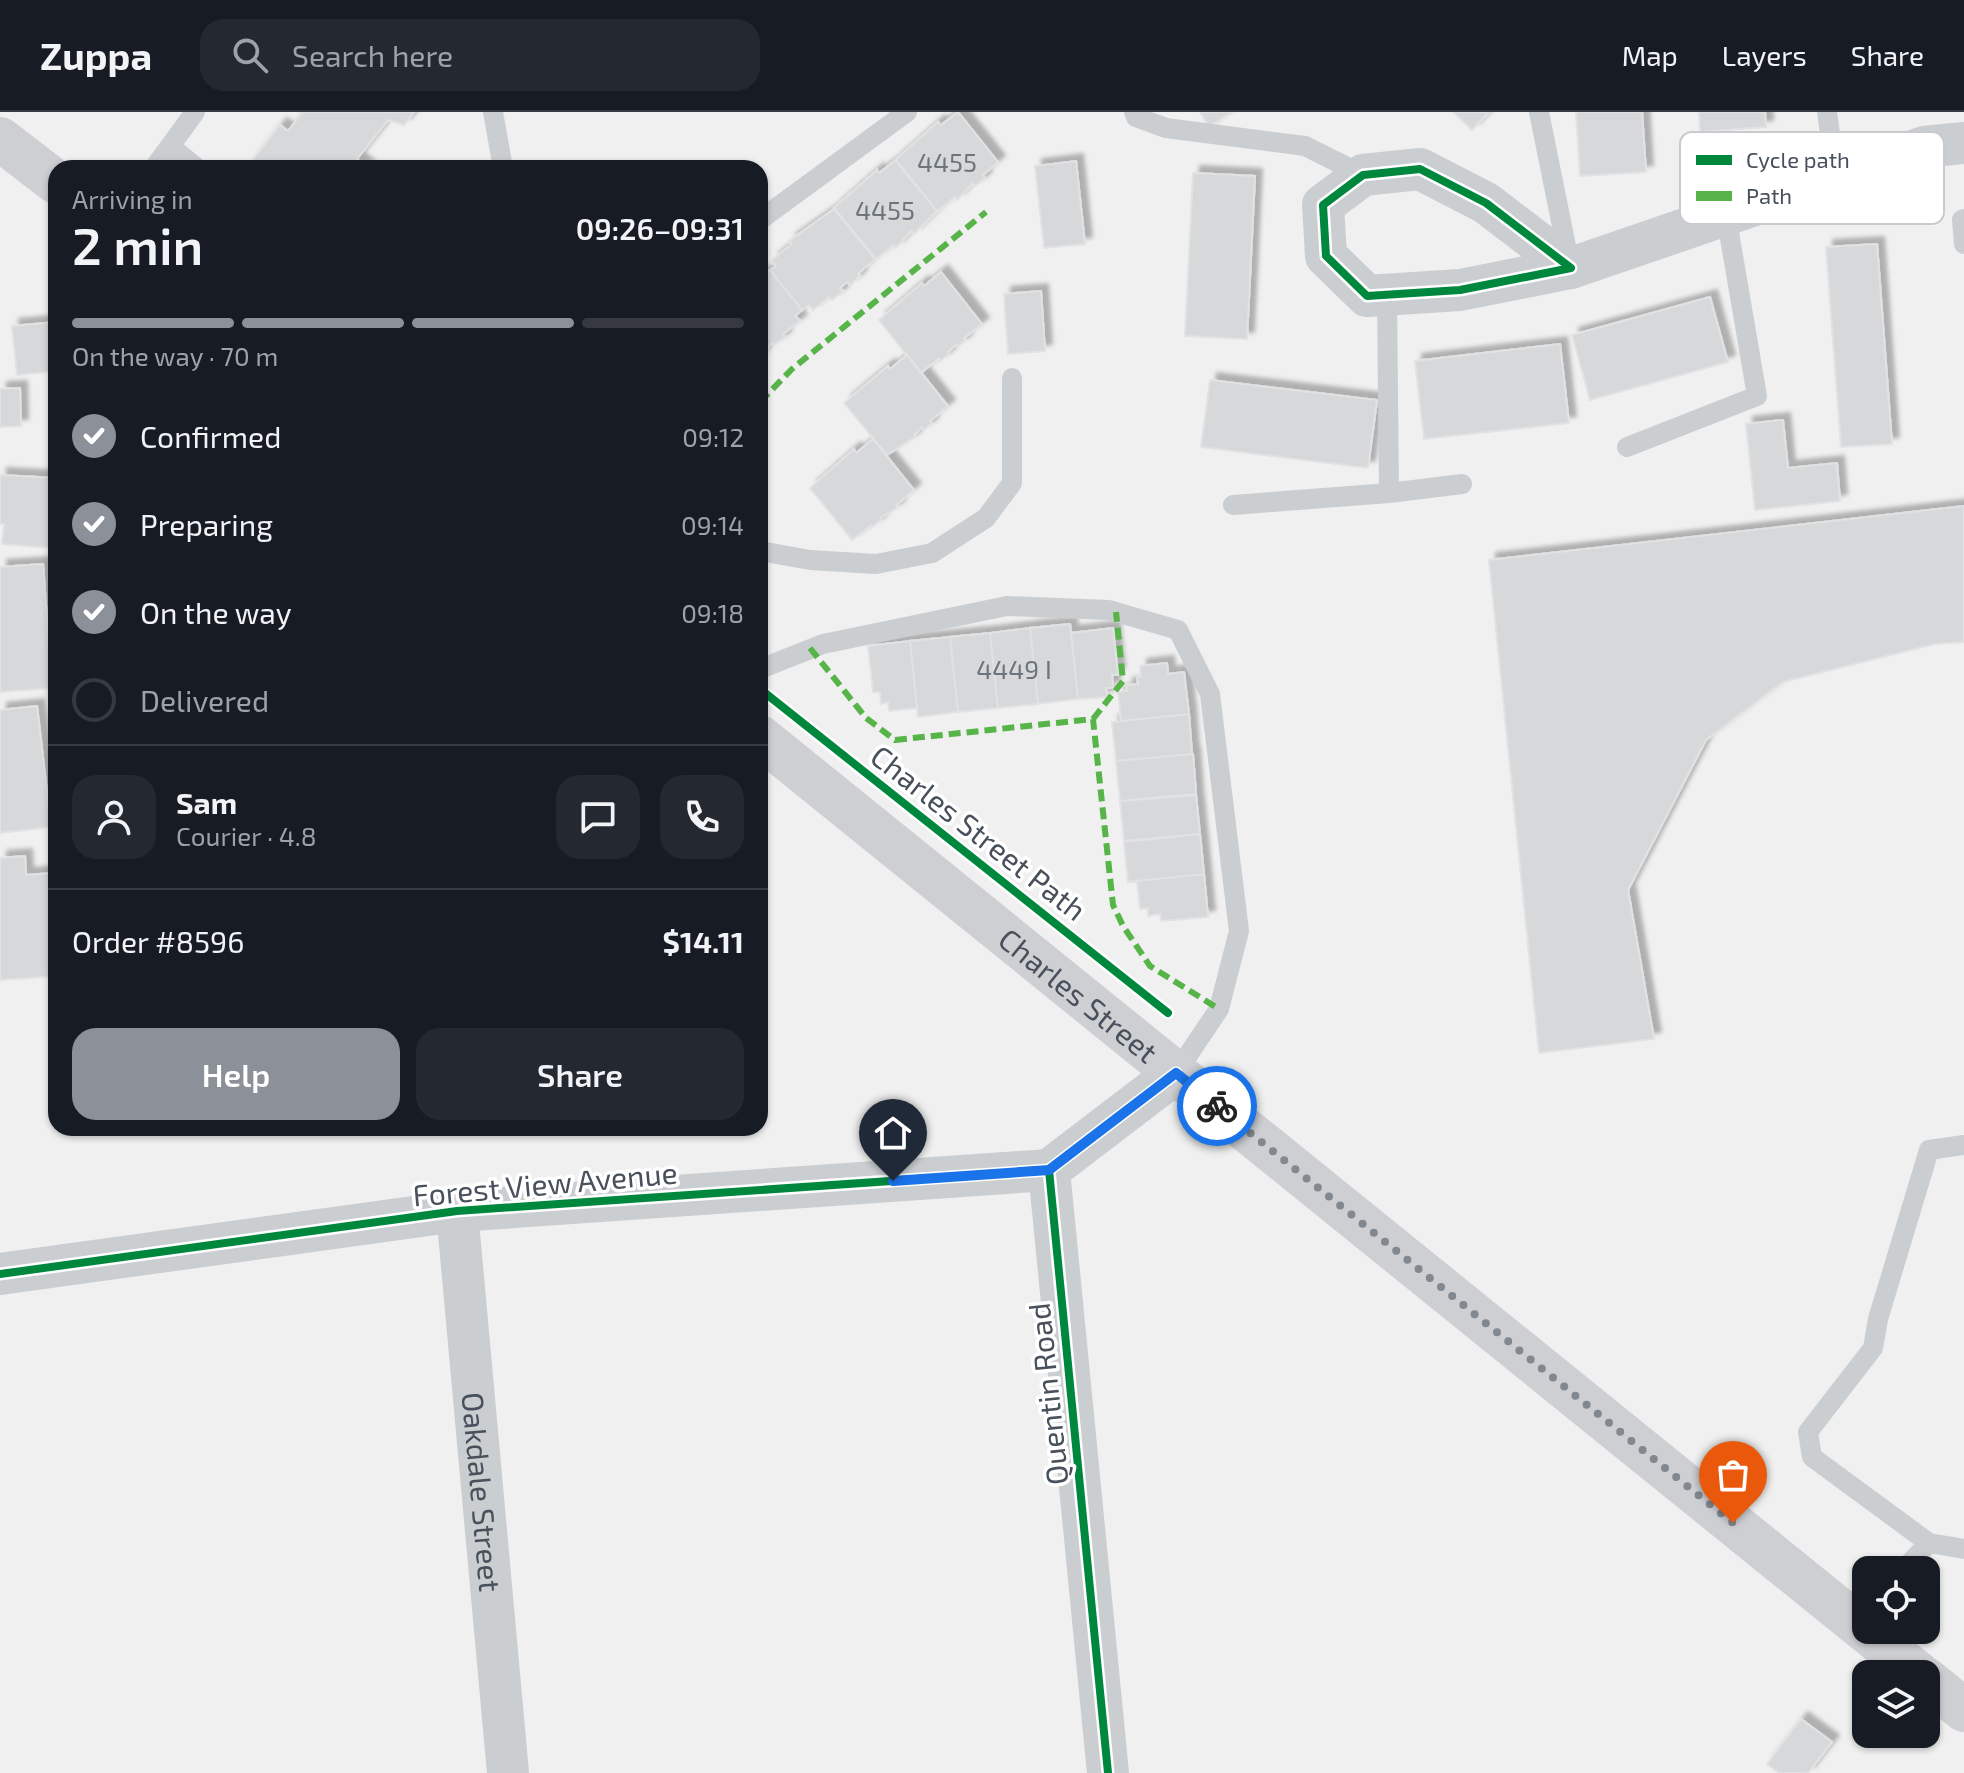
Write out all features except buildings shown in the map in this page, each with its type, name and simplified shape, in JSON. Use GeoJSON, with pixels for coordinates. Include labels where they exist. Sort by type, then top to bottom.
{"type":"FeatureCollection","features":[{"type":"Feature","properties":{"kind":"main road"},"geometry":{"type":"LineString","coordinates":[[0,139],[48,176]]}},
{"type":"Feature","properties":{"kind":"main road","name":"Charles Street"},"geometry":{"type":"LineString","coordinates":[[768,743],[1176,1073],[1852,1609]]}},
{"type":"Feature","properties":{"kind":"main road","name":"Charles Street"},"geometry":{"type":"LineString","coordinates":[[1889,1644],[1905,1660]]}},
{"type":"Feature","properties":{"kind":"main road"},"geometry":{"type":"LineString","coordinates":[[1940,1690],[1964,1710]]}},
{"type":"Feature","properties":{"kind":"street"},"geometry":{"type":"LineString","coordinates":[[1944,145],[1964,143]]}},
{"type":"Feature","properties":{"kind":"street"},"geometry":{"type":"LineString","coordinates":[[1571,268],[1486,203],[1420,169],[1363,175],[1323,205],[1326,256],[1367,296],[1460,290],[1571,268],[1700,224]]}},
{"type":"Feature","properties":{"kind":"street"},"geometry":{"type":"LineString","coordinates":[[1049,1170],[1176,1073]]}},
{"type":"Feature","properties":{"kind":"street","name":"Forest View Avenue"},"geometry":{"type":"LineString","coordinates":[[0,1274],[457,1211],[1049,1170]]}},
{"type":"Feature","properties":{"kind":"street","name":"Quentin Road"},"geometry":{"type":"LineString","coordinates":[[1049,1170],[1108,1773]]}},
{"type":"Feature","properties":{"kind":"street","name":"Oakdale Street"},"geometry":{"type":"LineString","coordinates":[[457,1211],[508,1773]]}},
{"type":"Feature","properties":{"kind":"lane"},"geometry":{"type":"LineString","coordinates":[[160,160],[195,112]]}},
{"type":"Feature","properties":{"kind":"lane"},"geometry":{"type":"LineString","coordinates":[[493,112],[502,160]]}},
{"type":"Feature","properties":{"kind":"lane"},"geometry":{"type":"LineString","coordinates":[[768,214],[907,112]]}},
{"type":"Feature","properties":{"kind":"lane"},"geometry":{"type":"LineString","coordinates":[[1134,112],[1136,117],[1166,128],[1305,146],[1363,175]]}},
{"type":"Feature","properties":{"kind":"lane"},"geometry":{"type":"LineString","coordinates":[[1539,112],[1571,268]]}},
{"type":"Feature","properties":{"kind":"lane"},"geometry":{"type":"LineString","coordinates":[[1827,112],[1830,132]]}},
{"type":"Feature","properties":{"kind":"lane"},"geometry":{"type":"LineString","coordinates":[[170,146],[187,160]]}},
{"type":"Feature","properties":{"kind":"lane"},"geometry":{"type":"LineString","coordinates":[[1964,219],[1964,244]]}},
{"type":"Feature","properties":{"kind":"lane"},"geometry":{"type":"LineString","coordinates":[[1627,447],[1757,396],[1728,224]]}},
{"type":"Feature","properties":{"kind":"lane"},"geometry":{"type":"LineString","coordinates":[[1387,295],[1389,493]]}},
{"type":"Feature","properties":{"kind":"lane"},"geometry":{"type":"LineString","coordinates":[[768,552],[810,560],[876,564],[932,553],[986,518],[1012,483],[1012,378]]}},
{"type":"Feature","properties":{"kind":"lane"},"geometry":{"type":"LineString","coordinates":[[1233,505],[1462,484]]}},
{"type":"Feature","properties":{"kind":"lane"},"geometry":{"type":"LineString","coordinates":[[768,666],[823,644],[1007,606],[1109,610],[1178,630],[1210,694],[1239,931],[1219,1009],[1176,1073]]}},
{"type":"Feature","properties":{"kind":"lane"},"geometry":{"type":"LineString","coordinates":[[1964,1145],[1929,1150],[1878,1319],[1873,1348],[1808,1432],[1812,1457],[1929,1543],[1964,1549]]}},
{"type":"Feature","properties":{"kind":"lane"},"geometry":{"type":"LineString","coordinates":[[1916,1556],[1929,1543]]}},
{"type":"Feature","properties":{"kind":"marked path"},"geometry":{"type":"LineString","coordinates":[[768,394],[792,369],[986,212]]}},
{"type":"Feature","properties":{"kind":"marked path"},"geometry":{"type":"LineString","coordinates":[[1093,719],[1123,681],[1116,612]]}},
{"type":"Feature","properties":{"kind":"marked path"},"geometry":{"type":"LineString","coordinates":[[810,648],[866,718],[895,740],[1093,719],[1113,905],[1150,966],[1219,1009]]}},
{"type":"Feature","properties":{"kind":"cycle path"},"geometry":{"type":"LineString","coordinates":[[1420,169],[1486,203],[1571,268],[1460,290],[1367,296],[1326,256],[1323,205],[1363,175],[1420,169]]}},
{"type":"Feature","properties":{"kind":"cycle path","name":"Charles Street Path"},"geometry":{"type":"LineString","coordinates":[[768,695],[1168,1013]]}},
{"type":"Feature","properties":{"kind":"cycle path"},"geometry":{"type":"LineString","coordinates":[[1108,1773],[1049,1170],[1176,1073]]}},
{"type":"Feature","properties":{"kind":"cycle path"},"geometry":{"type":"LineString","coordinates":[[0,1274],[457,1211],[1049,1170]]}},
{"type":"Feature","properties":{"kind":"way so far"},"geometry":{"type":"LineString","coordinates":[[1217,1106],[1733,1523]]}},
{"type":"Feature","properties":{"kind":"route"},"geometry":{"type":"LineString","coordinates":[[893,1181],[1049,1170],[1176,1073],[1217,1106]]}}]}
